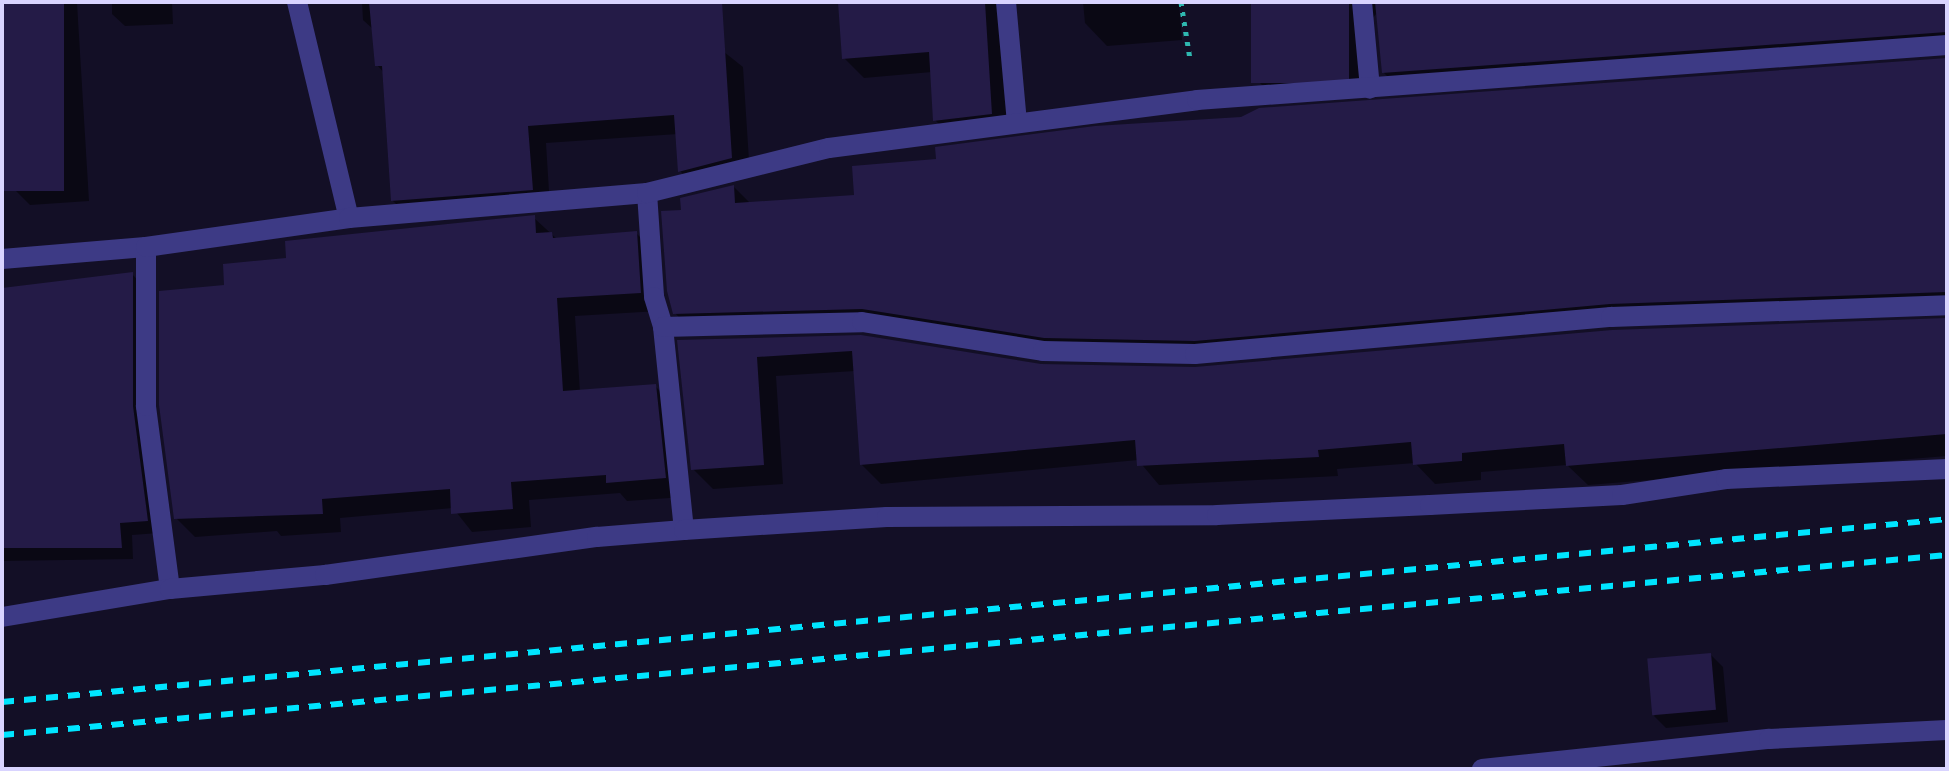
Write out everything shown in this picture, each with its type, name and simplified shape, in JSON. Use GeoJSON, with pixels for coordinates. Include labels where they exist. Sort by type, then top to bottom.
{"type":"FeatureCollection","features":[{"type":"Feature","properties":{"kind":"street"},"geometry":{"type":"LineString","coordinates":[[297,2],[349,218]]}},
{"type":"Feature","properties":{"kind":"street"},"geometry":{"type":"LineString","coordinates":[[1006,2],[1017,123]]}},
{"type":"Feature","properties":{"kind":"street"},"geometry":{"type":"LineString","coordinates":[[1362,2],[1370,89]]}},
{"type":"Feature","properties":{"kind":"street"},"geometry":{"type":"LineString","coordinates":[[2,259],[146,247],[349,218],[647,193],[829,148],[1197,100],[1947,45]]}},
{"type":"Feature","properties":{"kind":"street"},"geometry":{"type":"LineString","coordinates":[[647,193],[654,297],[663,327],[684,530]]}},
{"type":"Feature","properties":{"kind":"street"},"geometry":{"type":"LineString","coordinates":[[146,247],[146,406],[170,589]]}},
{"type":"Feature","properties":{"kind":"street"},"geometry":{"type":"LineString","coordinates":[[663,327],[862,322],[1043,351],[1195,354],[1611,317],[1947,305]]}},
{"type":"Feature","properties":{"kind":"street"},"geometry":{"type":"LineString","coordinates":[[2,617],[170,589],[325,575],[597,537],[684,530],[887,517],[1217,515],[1430,505],[1622,495],[1726,479],[1947,469]]}},
{"type":"Feature","properties":{"kind":"street"},"geometry":{"type":"LineString","coordinates":[[1482,769],[1769,739],[1947,730]]}},
{"type":"Feature","properties":{"kind":"path"},"geometry":{"type":"LineString","coordinates":[[1181,2],[1197,100]]}},
{"type":"Feature","properties":{"kind":"building"},"geometry":{"type":"Polygon","coordinates":[[[2,2],[64,2],[64,191],[2,191],[2,2]]]}},
{"type":"Feature","properties":{"kind":"building"},"geometry":{"type":"Polygon","coordinates":[[[369,2],[722,2],[732,158],[678,172],[674,115],[528,126],[533,190],[391,201],[382,66],[375,66],[369,2]]]}},
{"type":"Feature","properties":{"kind":"building"},"geometry":{"type":"Polygon","coordinates":[[[838,2],[985,2],[992,114],[933,121],[929,52],[842,59],[838,2]]]}},
{"type":"Feature","properties":{"kind":"building"},"geometry":{"type":"Polygon","coordinates":[[[1251,2],[1349,2],[1349,83],[1251,83],[1251,2]]]}},
{"type":"Feature","properties":{"kind":"building"},"geometry":{"type":"Polygon","coordinates":[[[1375,2],[1947,2],[1947,32],[1382,73],[1375,2]]]}},
{"type":"Feature","properties":{"kind":"building"},"geometry":{"type":"Polygon","coordinates":[[[1947,58],[1947,292],[1610,304],[1195,341],[1044,338],[862,309],[673,314],[667,291],[661,211],[681,210],[680,198],[734,185],[735,203],[854,195],[852,166],[936,159],[935,147],[1095,126],[1241,117],[1259,108],[1947,58]]]}},
{"type":"Feature","properties":{"kind":"building"},"geometry":{"type":"Polygon","coordinates":[[[535,215],[536,233],[552,232],[553,238],[637,231],[641,293],[557,298],[563,391],[656,384],[666,478],[606,483],[606,475],[511,482],[513,509],[451,514],[450,489],[322,499],[323,514],[174,519],[159,405],[159,291],[224,285],[223,264],[286,258],[285,241],[535,215]]]}},
{"type":"Feature","properties":{"kind":"building"},"geometry":{"type":"Polygon","coordinates":[[[133,272],[133,406],[148,521],[120,523],[122,548],[2,548],[2,288],[133,272]]]}},
{"type":"Feature","properties":{"kind":"building"},"geometry":{"type":"Polygon","coordinates":[[[1947,318],[1947,434],[1566,466],[1564,444],[1462,453],[1462,461],[1413,465],[1411,442],[1318,450],[1319,457],[1137,466],[1135,440],[860,465],[852,351],[757,357],[764,465],[691,470],[677,340],[861,335],[1041,364],[1195,367],[1612,330],[1947,318]]]}},
{"type":"Feature","properties":{"kind":"building"},"geometry":{"type":"Polygon","coordinates":[[[1711,653],[1716,710],[1652,715],[1647,659],[1711,653]]]}},
{"type":"Feature","properties":{"kind":"railway"},"geometry":{"type":"LineString","coordinates":[[2,702],[1947,519]]}},
{"type":"Feature","properties":{"kind":"railway"},"geometry":{"type":"LineString","coordinates":[[2,735],[1947,555]]}}]}
